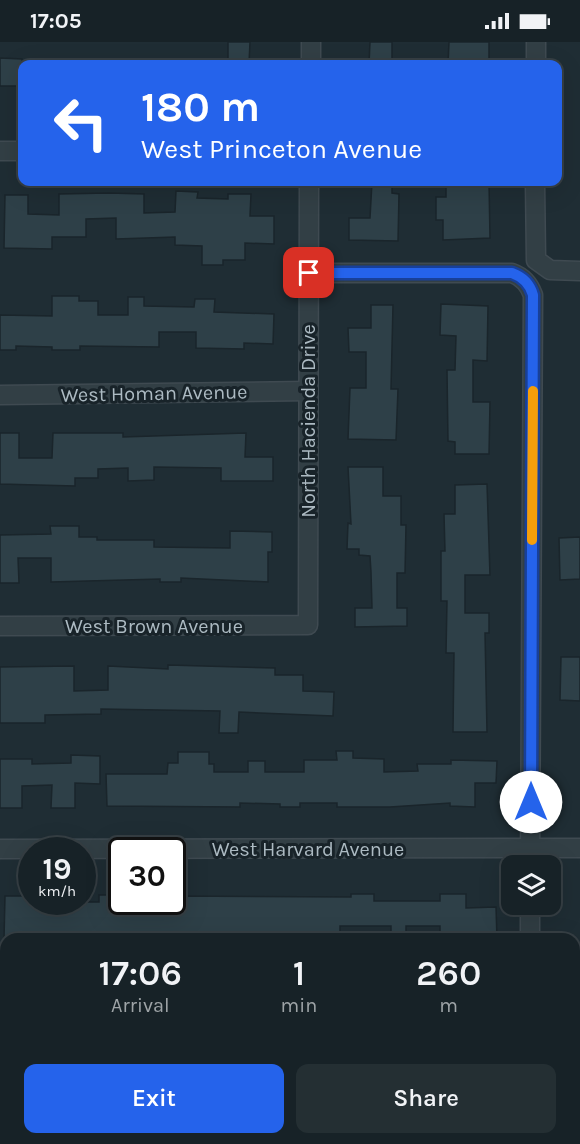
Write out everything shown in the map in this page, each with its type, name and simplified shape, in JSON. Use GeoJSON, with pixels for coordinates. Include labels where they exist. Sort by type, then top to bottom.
{"type":"FeatureCollection","features":[{"type":"Feature","properties":{"kind":"street"},"geometry":{"type":"LineString","coordinates":[[311,42],[311,60]]}},
{"type":"Feature","properties":{"kind":"street"},"geometry":{"type":"LineString","coordinates":[[536,42],[536,60]]}},
{"type":"Feature","properties":{"kind":"street"},"geometry":{"type":"LineString","coordinates":[[0,152],[18,151]]}},
{"type":"Feature","properties":{"kind":"street","name":"North Hacienda Drive"},"geometry":{"type":"LineString","coordinates":[[308,625],[309,186]]}},
{"type":"Feature","properties":{"kind":"street"},"geometry":{"type":"LineString","coordinates":[[535,186],[534,250],[536,260],[550,270],[580,271]]}},
{"type":"Feature","properties":{"kind":"street"},"geometry":{"type":"LineString","coordinates":[[309,273],[512,273],[525,281],[533,295],[530,855]]}},
{"type":"Feature","properties":{"kind":"street","name":"West Homan Avenue"},"geometry":{"type":"LineString","coordinates":[[0,395],[308,391]]}},
{"type":"Feature","properties":{"kind":"street","name":"West Brown Avenue"},"geometry":{"type":"LineString","coordinates":[[0,626],[308,625]]}},
{"type":"Feature","properties":{"kind":"street","name":"West Harvard Avenue"},"geometry":{"type":"LineString","coordinates":[[541,855],[580,848]]}},
{"type":"Feature","properties":{"kind":"street","name":"West Harvard Avenue"},"geometry":{"type":"LineString","coordinates":[[0,849],[501,857]]}},
{"type":"Feature","properties":{"kind":"street"},"geometry":{"type":"LineString","coordinates":[[530,915],[530,933]]}},
{"type":"Feature","properties":{"kind":"building"},"geometry":{"type":"Polygon","coordinates":[[[228,42],[250,42],[249,60],[228,60],[228,42]]]}},
{"type":"Feature","properties":{"kind":"building"},"geometry":{"type":"Polygon","coordinates":[[[370,42],[392,42],[392,60],[369,60],[370,42]]]}},
{"type":"Feature","properties":{"kind":"building"},"geometry":{"type":"Polygon","coordinates":[[[449,42],[489,42],[489,60],[448,60],[449,42]]]}},
{"type":"Feature","properties":{"kind":"building"},"geometry":{"type":"Polygon","coordinates":[[[0,58],[22,59],[18,60],[18,86],[0,86],[0,58]]]}},
{"type":"Feature","properties":{"kind":"building"},"geometry":{"type":"Polygon","coordinates":[[[372,186],[392,186],[392,193],[399,194],[398,241],[349,240],[349,218],[370,218],[372,186]]]}},
{"type":"Feature","properties":{"kind":"building"},"geometry":{"type":"Polygon","coordinates":[[[446,186],[489,186],[490,238],[443,240],[443,220],[436,220],[436,197],[446,197],[446,186]]]}},
{"type":"Feature","properties":{"kind":"building"},"geometry":{"type":"Polygon","coordinates":[[[176,191],[198,192],[197,198],[228,199],[228,194],[251,194],[250,216],[274,216],[274,244],[245,243],[245,260],[223,260],[223,265],[202,265],[202,246],[175,245],[175,237],[116,239],[116,218],[86,219],[86,237],[52,237],[52,249],[4,248],[5,195],[28,195],[28,214],[59,215],[59,194],[144,194],[144,213],[175,212],[176,191]]]}},
{"type":"Feature","properties":{"kind":"building"},"geometry":{"type":"Polygon","coordinates":[[[52,296],[79,296],[79,301],[98,301],[98,315],[128,315],[128,297],[144,297],[144,306],[194,307],[195,299],[215,299],[214,312],[274,314],[273,344],[244,343],[244,349],[196,348],[196,332],[159,332],[159,347],[80,346],[80,350],[52,350],[52,347],[16,346],[16,350],[0,350],[0,315],[52,316],[52,296]]]}},
{"type":"Feature","properties":{"kind":"building"},"geometry":{"type":"Polygon","coordinates":[[[441,304],[488,306],[487,361],[473,360],[473,402],[490,402],[489,454],[455,454],[455,442],[448,441],[447,370],[455,370],[456,336],[440,335],[441,304]]]}},
{"type":"Feature","properties":{"kind":"building"},"geometry":{"type":"Polygon","coordinates":[[[371,305],[393,305],[391,389],[398,389],[396,440],[348,439],[350,388],[366,388],[366,352],[349,352],[348,328],[371,328],[371,305]]]}},
{"type":"Feature","properties":{"kind":"building"},"geometry":{"type":"Polygon","coordinates":[[[0,433],[19,433],[19,458],[52,458],[53,433],[123,433],[123,437],[246,433],[245,457],[273,457],[273,481],[221,481],[221,468],[154,467],[154,480],[128,481],[128,468],[98,469],[98,478],[75,478],[75,486],[0,484],[0,433]]]}},
{"type":"Feature","properties":{"kind":"building"},"geometry":{"type":"Polygon","coordinates":[[[348,467],[383,467],[383,496],[401,496],[401,525],[406,525],[405,573],[397,573],[397,608],[407,608],[407,626],[355,627],[355,608],[372,608],[371,572],[370,556],[359,555],[359,549],[347,549],[348,523],[351,524],[348,467]]]}},
{"type":"Feature","properties":{"kind":"building"},"geometry":{"type":"Polygon","coordinates":[[[487,484],[490,575],[465,575],[465,613],[489,613],[489,633],[485,633],[487,732],[453,732],[454,653],[446,653],[447,601],[441,601],[441,551],[445,551],[444,514],[455,514],[455,485],[487,484]]]}},
{"type":"Feature","properties":{"kind":"building"},"geometry":{"type":"Polygon","coordinates":[[[50,526],[79,526],[79,537],[97,537],[97,540],[154,540],[154,547],[230,548],[230,531],[272,532],[272,552],[268,552],[268,582],[181,578],[181,582],[160,582],[160,579],[51,582],[51,558],[18,558],[19,583],[0,583],[0,535],[51,534],[50,526]]]}},
{"type":"Feature","properties":{"kind":"building"},"geometry":{"type":"Polygon","coordinates":[[[580,537],[580,579],[560,580],[559,538],[580,537]]]}},
{"type":"Feature","properties":{"kind":"building"},"geometry":{"type":"Polygon","coordinates":[[[561,657],[580,657],[580,701],[560,700],[561,657]]]}},
{"type":"Feature","properties":{"kind":"building"},"geometry":{"type":"Polygon","coordinates":[[[168,665],[275,668],[275,675],[303,675],[303,691],[334,692],[333,716],[239,712],[238,733],[219,733],[220,711],[101,709],[101,714],[45,715],[45,723],[0,723],[0,667],[74,666],[74,691],[108,690],[108,666],[168,669],[168,665]]]}},
{"type":"Feature","properties":{"kind":"building"},"geometry":{"type":"Polygon","coordinates":[[[336,751],[353,751],[353,758],[384,759],[384,772],[418,771],[417,764],[451,764],[451,760],[497,761],[496,783],[475,783],[475,807],[450,806],[450,803],[390,807],[337,807],[337,803],[300,803],[300,807],[240,803],[240,807],[107,806],[106,774],[167,774],[168,763],[178,763],[178,752],[209,752],[209,764],[214,764],[214,772],[248,772],[248,761],[265,761],[265,772],[304,772],[304,760],[337,760],[336,751]]]}},
{"type":"Feature","properties":{"kind":"building"},"geometry":{"type":"Polygon","coordinates":[[[71,755],[100,756],[100,784],[75,783],[75,808],[51,808],[52,785],[22,786],[22,808],[0,808],[0,759],[32,759],[32,764],[71,763],[71,755]]]}},
{"type":"Feature","properties":{"kind":"building"},"geometry":{"type":"Polygon","coordinates":[[[351,894],[374,894],[374,901],[440,901],[440,894],[466,894],[466,908],[496,907],[497,933],[440,933],[440,926],[406,926],[406,933],[391,933],[391,926],[340,926],[340,933],[4,933],[5,896],[18,896],[18,915],[96,915],[96,902],[99,902],[99,895],[108,895],[108,915],[186,915],[186,896],[351,897],[351,894]]]}},
{"type":"Feature","properties":{"kind":"slow traffic"},"geometry":{"type":"LineString","coordinates":[[532,540],[533,391]]}},
{"type":"Feature","properties":{"kind":"route"},"geometry":{"type":"LineString","coordinates":[[309,273],[512,273],[520,276],[530,286],[533,295],[531,802]]}}]}
